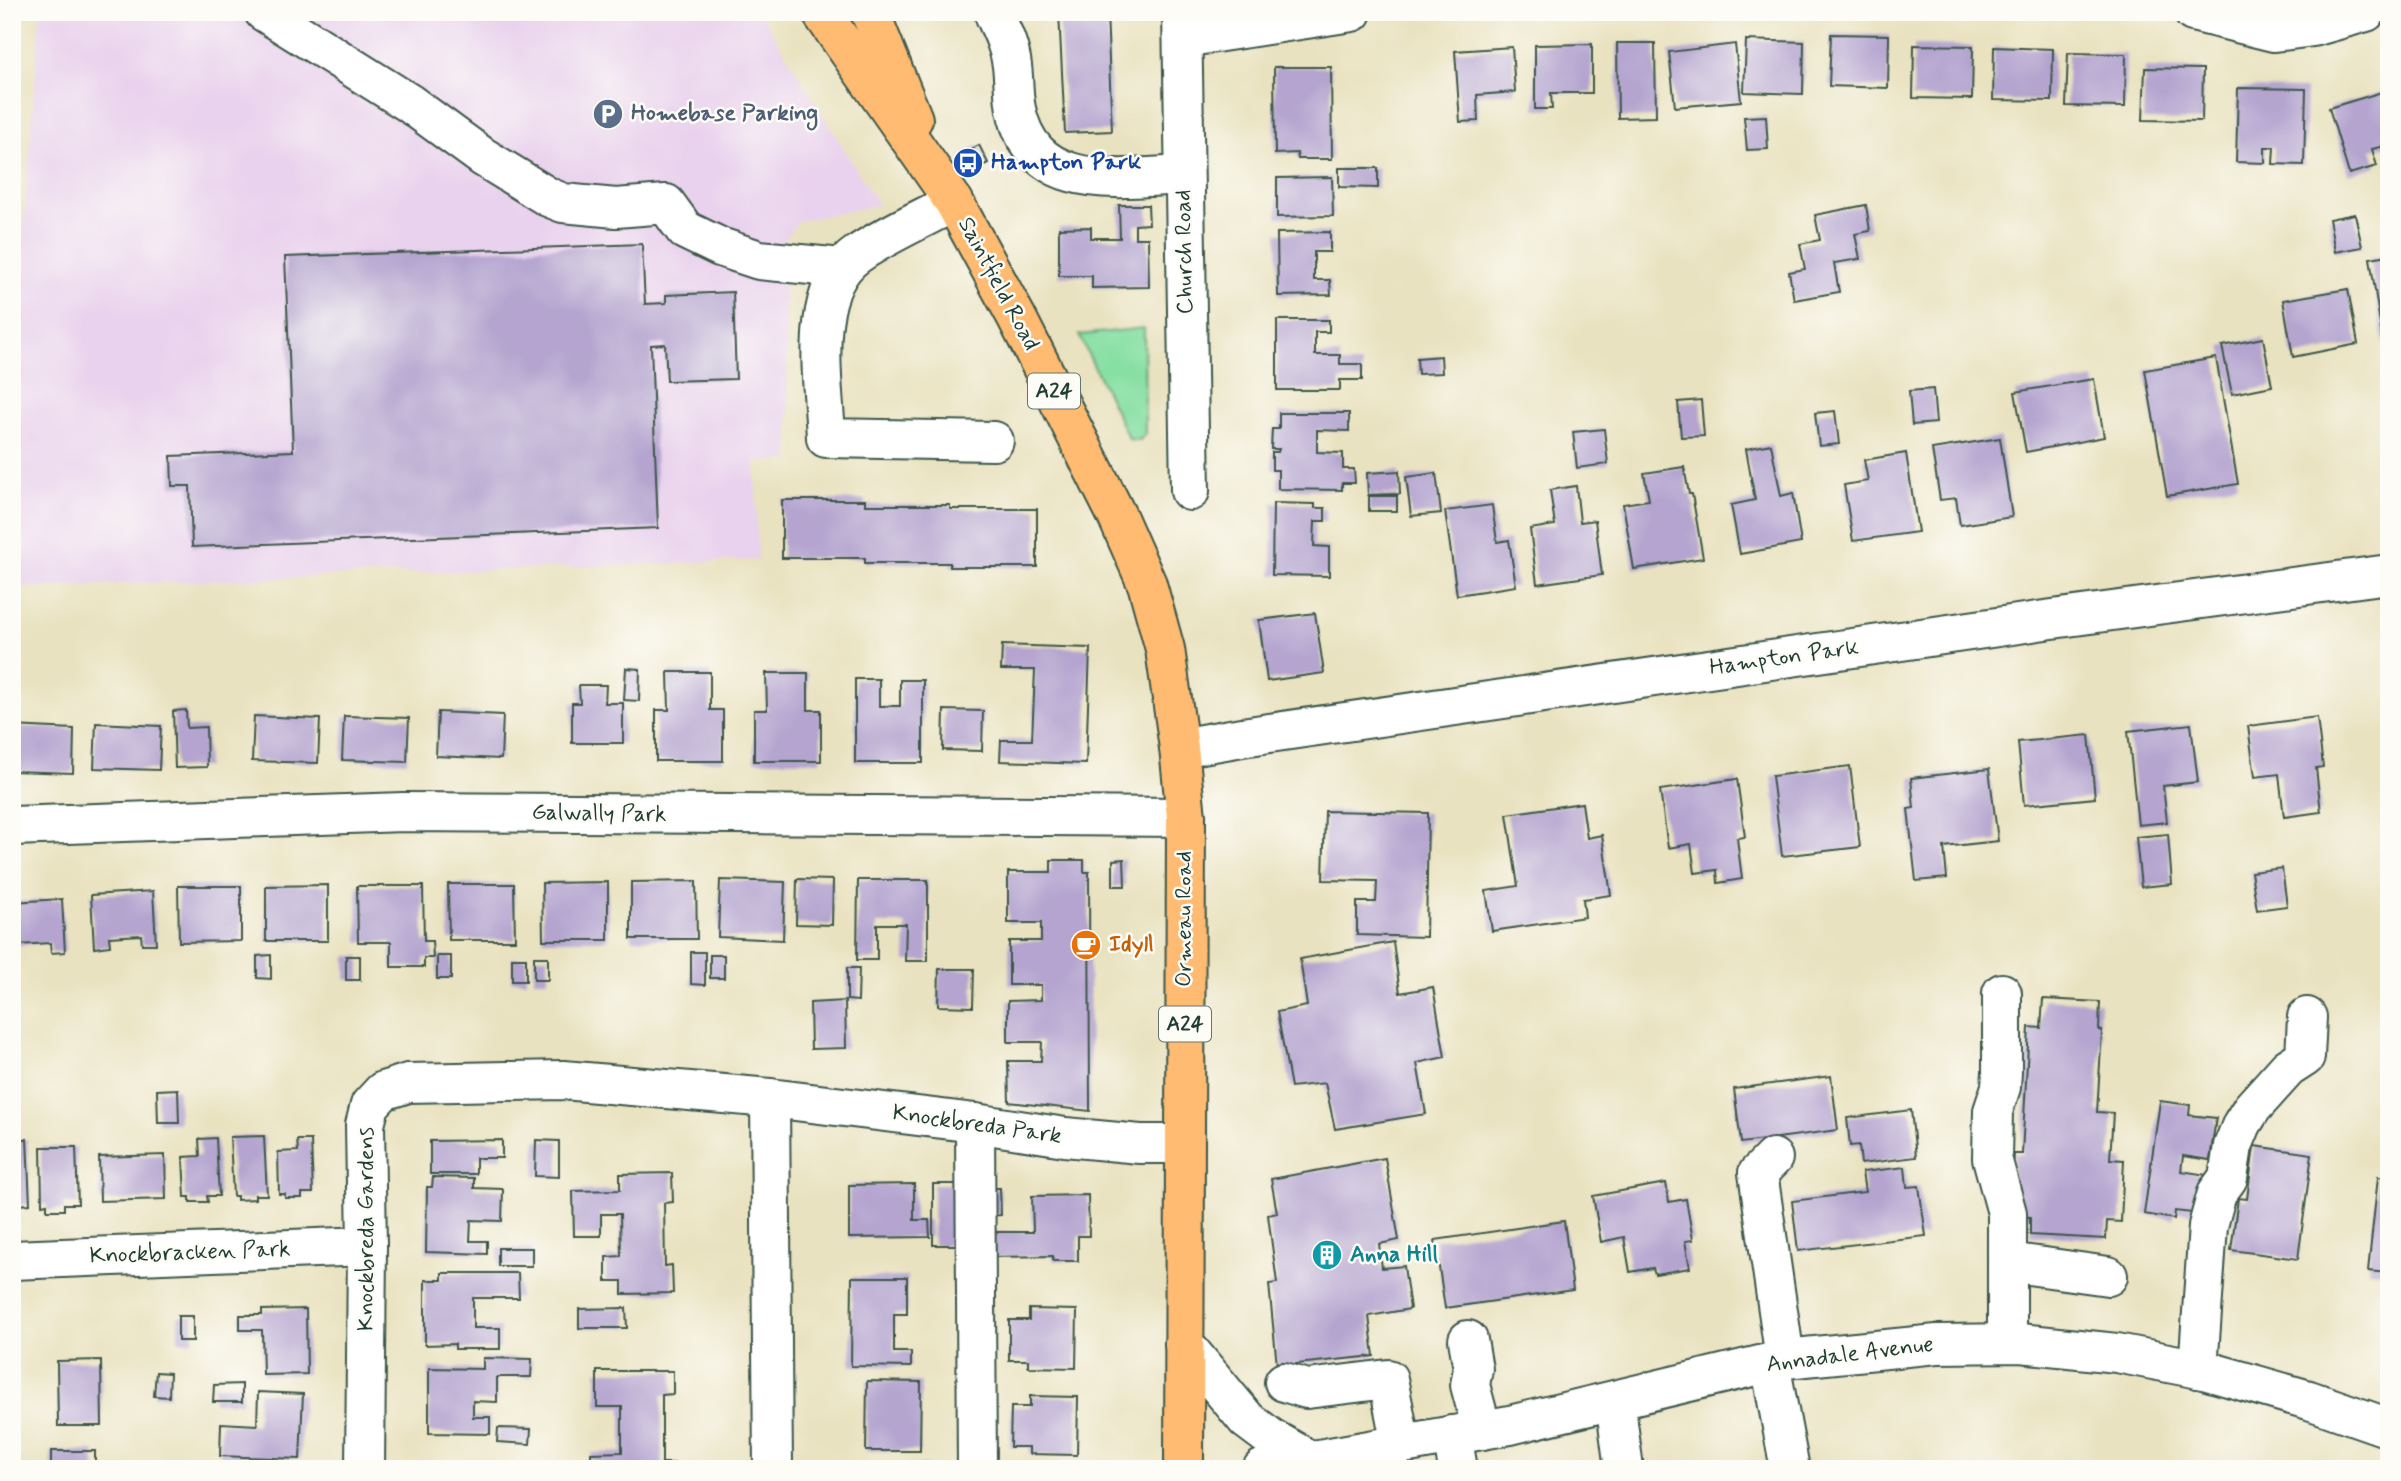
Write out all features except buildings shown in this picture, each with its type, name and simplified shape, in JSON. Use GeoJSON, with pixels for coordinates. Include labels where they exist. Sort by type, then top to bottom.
{"type":"FeatureCollection","features":[{"type":"Feature","properties":{"kind":"main road","name":"Saintfield Road"},"geometry":{"type":"LineString","coordinates":[[821,12],[945,189],[1017,318],[1117,516],[1147,584]]}},
{"type":"Feature","properties":{"kind":"main road"},"geometry":{"type":"LineString","coordinates":[[835,12],[858,66]]}},
{"type":"Feature","properties":{"kind":"main road","name":"Saintfield Road"},"geometry":{"type":"LineString","coordinates":[[870,12],[945,189]]}},
{"type":"Feature","properties":{"kind":"main road","name":"Ormeau Road"},"geometry":{"type":"LineString","coordinates":[[1147,584],[1165,649],[1180,748],[1186,817],[1184,1469]]}},
{"type":"Feature","properties":{"kind":"street"},"geometry":{"type":"LineString","coordinates":[[264,12],[409,103],[483,157],[548,197],[563,203],[616,208],[666,204],[685,230],[720,247],[759,260],[842,268]]}},
{"type":"Feature","properties":{"kind":"street"},"geometry":{"type":"LineString","coordinates":[[1182,25],[1352,12]]}},
{"type":"Feature","properties":{"kind":"street"},"geometry":{"type":"LineString","coordinates":[[2193,12],[2274,32],[2314,27],[2366,12]]}},
{"type":"Feature","properties":{"kind":"street"},"geometry":{"type":"LineString","coordinates":[[995,16],[1006,38],[1012,64],[1015,107],[1020,126],[1030,144],[1044,159],[1065,172],[1091,178],[1184,175]]}},
{"type":"Feature","properties":{"kind":"street","name":"Church Road"},"geometry":{"type":"LineString","coordinates":[[1182,25],[1190,491]]}},
{"type":"Feature","properties":{"kind":"street"},"geometry":{"type":"LineString","coordinates":[[945,189],[857,255],[842,268],[832,286],[824,308],[822,336],[826,438],[994,441]]}},
{"type":"Feature","properties":{"kind":"street","name":"Hampton Park"},"geometry":{"type":"LineString","coordinates":[[1180,748],[2045,620],[2389,574]]}},
{"type":"Feature","properties":{"kind":"street","name":"Galwally Park"},"geometry":{"type":"LineString","coordinates":[[12,826],[403,813],[1186,817]]}},
{"type":"Feature","properties":{"kind":"street"},"geometry":{"type":"LineString","coordinates":[[2002,993],[2002,1072],[2001,1087],[1993,1111],[1992,1158],[2007,1213],[2007,1343]]}},
{"type":"Feature","properties":{"kind":"street"},"geometry":{"type":"LineString","coordinates":[[2198,1369],[2208,1226],[2217,1193],[2228,1178],[2233,1146],[2242,1124],[2270,1086],[2288,1068],[2305,1057],[2307,1017]]}},
{"type":"Feature","properties":{"kind":"street","name":"Knockbreda Park"},"geometry":{"type":"LineString","coordinates":[[563,1080],[770,1098],[1065,1137],[1140,1144],[1185,1144]]}},
{"type":"Feature","properties":{"kind":"street","name":"Knockbreda Gardens"},"geometry":{"type":"LineString","coordinates":[[365,1469],[365,1125],[370,1105],[383,1091],[408,1083],[563,1080]]}},
{"type":"Feature","properties":{"kind":"street"},"geometry":{"type":"LineString","coordinates":[[770,1098],[773,1469]]}},
{"type":"Feature","properties":{"kind":"street"},"geometry":{"type":"LineString","coordinates":[[975,1123],[977,1469]]}},
{"type":"Feature","properties":{"kind":"street"},"geometry":{"type":"LineString","coordinates":[[1773,1158],[1758,1172],[1790,1469]]}},
{"type":"Feature","properties":{"kind":"street","name":"Knockbracken Park"},"geometry":{"type":"LineString","coordinates":[[12,1260],[367,1246]]}},
{"type":"Feature","properties":{"kind":"street"},"geometry":{"type":"LineString","coordinates":[[2008,1262],[2108,1276]]}},
{"type":"Feature","properties":{"kind":"street"},"geometry":{"type":"LineString","coordinates":[[1464,1445],[1472,1369],[1468,1340]]}},
{"type":"Feature","properties":{"kind":"street","name":"Annadale Avenue"},"geometry":{"type":"LineString","coordinates":[[1262,1469],[1309,1460],[1393,1454],[1464,1445],[1615,1400],[1777,1361],[1937,1344],[2007,1343],[2117,1353],[2198,1369],[2309,1400],[2389,1428]]}},
{"type":"Feature","properties":{"kind":"street"},"geometry":{"type":"LineString","coordinates":[[1184,1344],[1247,1420],[1271,1438],[1309,1460]]}},
{"type":"Feature","properties":{"kind":"street"},"geometry":{"type":"LineString","coordinates":[[1284,1382],[1307,1390],[1388,1379],[1393,1454]]}},
{"type":"Feature","properties":{"kind":"street"},"geometry":{"type":"LineString","coordinates":[[1615,1400],[1624,1469]]}},
{"type":"Feature","properties":{"kind":"shaded area"},"geometry":{"type":"Polygon","coordinates":[[[48,12],[760,12],[878,205],[798,221],[783,243],[790,460],[755,461],[758,560],[12,588],[12,382],[40,15],[48,12]]]}},
{"type":"Feature","properties":{"kind":"green space"},"geometry":{"type":"Polygon","coordinates":[[[1144,328],[1145,434],[1140,440],[1129,439],[1079,335],[1144,328]]]}},
{"type":"Feature","properties":{"kind":"place","name":"Homebase Parking"},"geometry":{"type":"Point","coordinates":[608,114]}},
{"type":"Feature","properties":{"kind":"place","name":"Hampton Park"},"geometry":{"type":"Point","coordinates":[968,163]}},
{"type":"Feature","properties":{"kind":"place","name":"Idyll"},"geometry":{"type":"Point","coordinates":[1086,945]}},
{"type":"Feature","properties":{"kind":"place","name":"Anna Hill"},"geometry":{"type":"Point","coordinates":[1327,1255]}}]}
